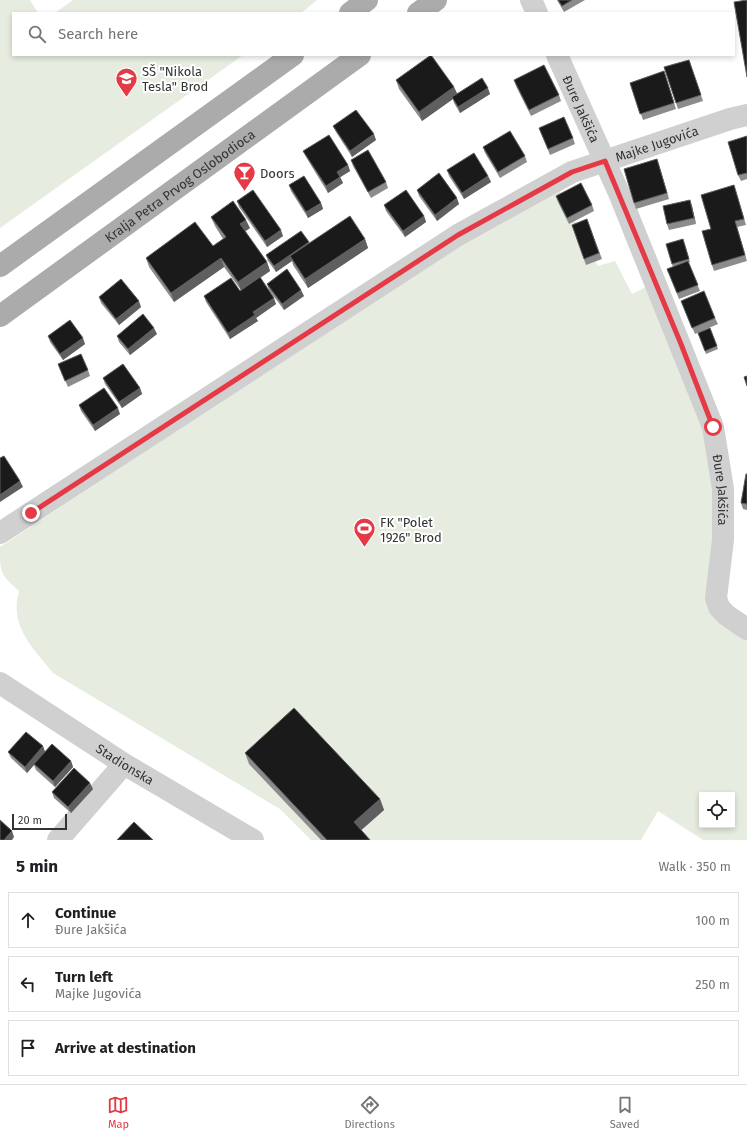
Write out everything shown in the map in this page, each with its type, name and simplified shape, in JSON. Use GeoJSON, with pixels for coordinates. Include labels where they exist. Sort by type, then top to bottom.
{"type":"FeatureCollection","features":[{"type":"Feature","properties":{"kind":"main road"},"geometry":{"type":"LineString","coordinates":[[351,12],[367,0]]}},
{"type":"Feature","properties":{"kind":"main road"},"geometry":{"type":"LineString","coordinates":[[419,12],[436,0]]}},
{"type":"Feature","properties":{"kind":"main road"},"geometry":{"type":"LineString","coordinates":[[0,266],[292,56]]}},
{"type":"Feature","properties":{"kind":"main road","name":"Kralja Petra Prvog Oslobodioca"},"geometry":{"type":"LineString","coordinates":[[0,316],[359,56]]}},
{"type":"Feature","properties":{"kind":"street"},"geometry":{"type":"LineString","coordinates":[[531,0],[537,12]]}},
{"type":"Feature","properties":{"kind":"street","name":"Đure Jakšića"},"geometry":{"type":"LineString","coordinates":[[557,56],[605,161],[681,344],[713,427],[723,489],[723,540],[716,598],[719,607],[726,615],[747,629]]}},
{"type":"Feature","properties":{"kind":"street","name":"Majke Jugovića"},"geometry":{"type":"LineString","coordinates":[[0,533],[458,235],[572,172],[730,119],[747,115]]}},
{"type":"Feature","properties":{"kind":"street","name":"Stadionska"},"geometry":{"type":"LineString","coordinates":[[0,683],[124,764],[253,840]]}},
{"type":"Feature","properties":{"kind":"street"},"geometry":{"type":"LineString","coordinates":[[58,840],[124,764]]}},
{"type":"Feature","properties":{"kind":"shaded area"},"geometry":{"type":"Polygon","coordinates":[[[0,0],[30,0],[37,12],[12,12],[12,56],[242,56],[0,228],[0,0]]]}},
{"type":"Feature","properties":{"kind":"shaded area"},"geometry":{"type":"Polygon","coordinates":[[[73,0],[317,0],[302,12],[56,12],[73,0]]]}},
{"type":"Feature","properties":{"kind":"shaded area","name":"FK \"Polet 1926\" Brod"},"geometry":{"type":"Polygon","coordinates":[[[559,190],[598,266],[615,261],[632,294],[650,285],[711,443],[719,528],[709,611],[720,625],[747,640],[747,840],[703,840],[658,811],[641,840],[311,840],[280,809],[53,673],[38,655],[20,626],[17,615],[19,591],[8,581],[2,572],[0,547],[451,250],[559,190]]]}},
{"type":"Feature","properties":{"kind":"building"},"geometry":{"type":"Polygon","coordinates":[[[558,0],[572,0],[562,6],[558,0]]]}},
{"type":"Feature","properties":{"kind":"building"},"geometry":{"type":"Polygon","coordinates":[[[747,0],[747,77],[734,2],[747,0]]]}},
{"type":"Feature","properties":{"kind":"building"},"geometry":{"type":"Polygon","coordinates":[[[432,56],[454,87],[419,112],[396,80],[432,56]]]}},
{"type":"Feature","properties":{"kind":"building"},"geometry":{"type":"Polygon","coordinates":[[[689,60],[701,95],[676,103],[664,67],[689,60]]]}},
{"type":"Feature","properties":{"kind":"building"},"geometry":{"type":"Polygon","coordinates":[[[544,65],[559,95],[529,110],[514,80],[544,65]]]}},
{"type":"Feature","properties":{"kind":"building"},"geometry":{"type":"Polygon","coordinates":[[[664,71],[674,103],[640,114],[630,83],[664,71]]]}},
{"type":"Feature","properties":{"kind":"building"},"geometry":{"type":"Polygon","coordinates":[[[482,78],[488,88],[458,107],[452,97],[482,78]]]}},
{"type":"Feature","properties":{"kind":"building"},"geometry":{"type":"Polygon","coordinates":[[[356,110],[374,134],[350,151],[333,126],[356,110]]]}},
{"type":"Feature","properties":{"kind":"building"},"geometry":{"type":"Polygon","coordinates":[[[564,117],[573,138],[548,149],[539,128],[564,117]]]}},
{"type":"Feature","properties":{"kind":"building"},"geometry":{"type":"Polygon","coordinates":[[[510,131],[525,156],[498,172],[483,147],[510,131]]]}},
{"type":"Feature","properties":{"kind":"building"},"geometry":{"type":"Polygon","coordinates":[[[329,135],[348,165],[337,172],[340,177],[326,186],[303,151],[329,135]]]}},
{"type":"Feature","properties":{"kind":"building"},"geometry":{"type":"Polygon","coordinates":[[[747,136],[747,173],[738,175],[728,142],[747,136]]]}},
{"type":"Feature","properties":{"kind":"building"},"geometry":{"type":"Polygon","coordinates":[[[368,150],[386,182],[368,192],[351,160],[368,150]]]}},
{"type":"Feature","properties":{"kind":"building"},"geometry":{"type":"Polygon","coordinates":[[[474,153],[488,176],[462,193],[447,170],[474,153]]]}},
{"type":"Feature","properties":{"kind":"building"},"geometry":{"type":"Polygon","coordinates":[[[657,159],[667,193],[634,203],[624,169],[657,159]]]}},
{"type":"Feature","properties":{"kind":"building"},"geometry":{"type":"Polygon","coordinates":[[[439,173],[457,198],[435,215],[417,190],[439,173]]]}},
{"type":"Feature","properties":{"kind":"building"},"geometry":{"type":"Polygon","coordinates":[[[304,176],[321,203],[306,212],[289,185],[304,176]]]}},
{"type":"Feature","properties":{"kind":"building"},"geometry":{"type":"Polygon","coordinates":[[[581,183],[592,205],[567,218],[556,196],[581,183]]]}},
{"type":"Feature","properties":{"kind":"building"},"geometry":{"type":"Polygon","coordinates":[[[734,185],[744,219],[735,221],[745,255],[712,265],[702,231],[711,229],[701,195],[734,185]]]}},
{"type":"Feature","properties":{"kind":"building"},"geometry":{"type":"Polygon","coordinates":[[[253,190],[281,230],[265,241],[237,201],[253,190]]]}},
{"type":"Feature","properties":{"kind":"building"},"geometry":{"type":"Polygon","coordinates":[[[406,190],[424,216],[403,231],[384,205],[406,190]]]}},
{"type":"Feature","properties":{"kind":"building"},"geometry":{"type":"Polygon","coordinates":[[[690,200],[694,218],[667,224],[663,206],[690,200]]]}},
{"type":"Feature","properties":{"kind":"building"},"geometry":{"type":"Polygon","coordinates":[[[233,201],[246,220],[240,224],[267,262],[238,282],[221,258],[171,293],[146,258],[195,222],[213,246],[226,237],[211,217],[233,201]]]}},
{"type":"Feature","properties":{"kind":"building"},"geometry":{"type":"Polygon","coordinates":[[[350,216],[365,239],[305,279],[290,256],[350,216]]]}},
{"type":"Feature","properties":{"kind":"building"},"geometry":{"type":"Polygon","coordinates":[[[587,219],[599,253],[584,259],[572,225],[587,219]]]}},
{"type":"Feature","properties":{"kind":"building"},"geometry":{"type":"Polygon","coordinates":[[[301,231],[309,242],[274,266],[266,255],[301,231]]]}},
{"type":"Feature","properties":{"kind":"building"},"geometry":{"type":"Polygon","coordinates":[[[683,239],[689,259],[672,264],[666,244],[683,239]]]}},
{"type":"Feature","properties":{"kind":"building"},"geometry":{"type":"Polygon","coordinates":[[[688,261],[698,285],[677,293],[667,269],[688,261]]]}},
{"type":"Feature","properties":{"kind":"building"},"geometry":{"type":"Polygon","coordinates":[[[287,269],[301,290],[282,304],[267,284],[287,269]]]}},
{"type":"Feature","properties":{"kind":"building"},"geometry":{"type":"Polygon","coordinates":[[[260,277],[274,298],[253,312],[255,315],[228,333],[204,296],[231,278],[240,291],[260,277]]]}},
{"type":"Feature","properties":{"kind":"building"},"geometry":{"type":"Polygon","coordinates":[[[121,279],[139,301],[116,319],[99,297],[121,279]]]}},
{"type":"Feature","properties":{"kind":"building"},"geometry":{"type":"Polygon","coordinates":[[[704,291],[715,318],[692,328],[681,301],[704,291]]]}},
{"type":"Feature","properties":{"kind":"building"},"geometry":{"type":"Polygon","coordinates":[[[143,314],[154,328],[128,349],[117,336],[143,314]]]}},
{"type":"Feature","properties":{"kind":"building"},"geometry":{"type":"Polygon","coordinates":[[[70,320],[83,338],[60,354],[48,336],[70,320]]]}},
{"type":"Feature","properties":{"kind":"building"},"geometry":{"type":"Polygon","coordinates":[[[710,328],[717,346],[705,351],[698,333],[710,328]]]}},
{"type":"Feature","properties":{"kind":"building"},"geometry":{"type":"Polygon","coordinates":[[[81,354],[88,370],[65,381],[58,364],[81,354]]]}},
{"type":"Feature","properties":{"kind":"building"},"geometry":{"type":"Polygon","coordinates":[[[123,364],[140,388],[119,402],[103,378],[123,364]]]}},
{"type":"Feature","properties":{"kind":"building"},"geometry":{"type":"Polygon","coordinates":[[[747,376],[747,386],[744,377],[747,376]]]}},
{"type":"Feature","properties":{"kind":"building"},"geometry":{"type":"Polygon","coordinates":[[[104,388],[118,408],[93,425],[79,405],[104,388]]]}},
{"type":"Feature","properties":{"kind":"building"},"geometry":{"type":"Polygon","coordinates":[[[4,456],[20,481],[0,495],[0,458],[4,456]]]}},
{"type":"Feature","properties":{"kind":"building"},"geometry":{"type":"Polygon","coordinates":[[[747,474],[747,504],[741,503],[747,474]]]}},
{"type":"Feature","properties":{"kind":"building"},"geometry":{"type":"Polygon","coordinates":[[[294,708],[380,799],[354,822],[370,840],[327,840],[245,753],[294,708]]]}},
{"type":"Feature","properties":{"kind":"building"},"geometry":{"type":"Polygon","coordinates":[[[26,732],[43,746],[25,767],[8,752],[26,732]]]}},
{"type":"Feature","properties":{"kind":"building"},"geometry":{"type":"Polygon","coordinates":[[[52,744],[71,761],[53,781],[34,764],[52,744]]]}},
{"type":"Feature","properties":{"kind":"building"},"geometry":{"type":"Polygon","coordinates":[[[74,768],[90,783],[68,807],[52,792],[74,768]]]}},
{"type":"Feature","properties":{"kind":"building"},"geometry":{"type":"Polygon","coordinates":[[[0,820],[12,831],[4,840],[0,840],[0,820]]]}},
{"type":"Feature","properties":{"kind":"building"},"geometry":{"type":"Polygon","coordinates":[[[134,822],[153,840],[117,840],[134,822]]]}},
{"type":"Feature","properties":{"kind":"place","name":"SŠ \"Nikola Tesla\" Brod"},"geometry":{"type":"Point","coordinates":[127,98]}},
{"type":"Feature","properties":{"kind":"place","name":"Doors"},"geometry":{"type":"Point","coordinates":[245,192]}},
{"type":"Feature","properties":{"kind":"place","name":"FK \"Polet 1926\" Brod"},"geometry":{"type":"Point","coordinates":[364,548]}},
{"type":"Feature","properties":{"kind":"route"},"geometry":{"type":"LineString","coordinates":[[31,513],[458,235],[572,172],[605,161],[681,344],[713,427]]}}]}
